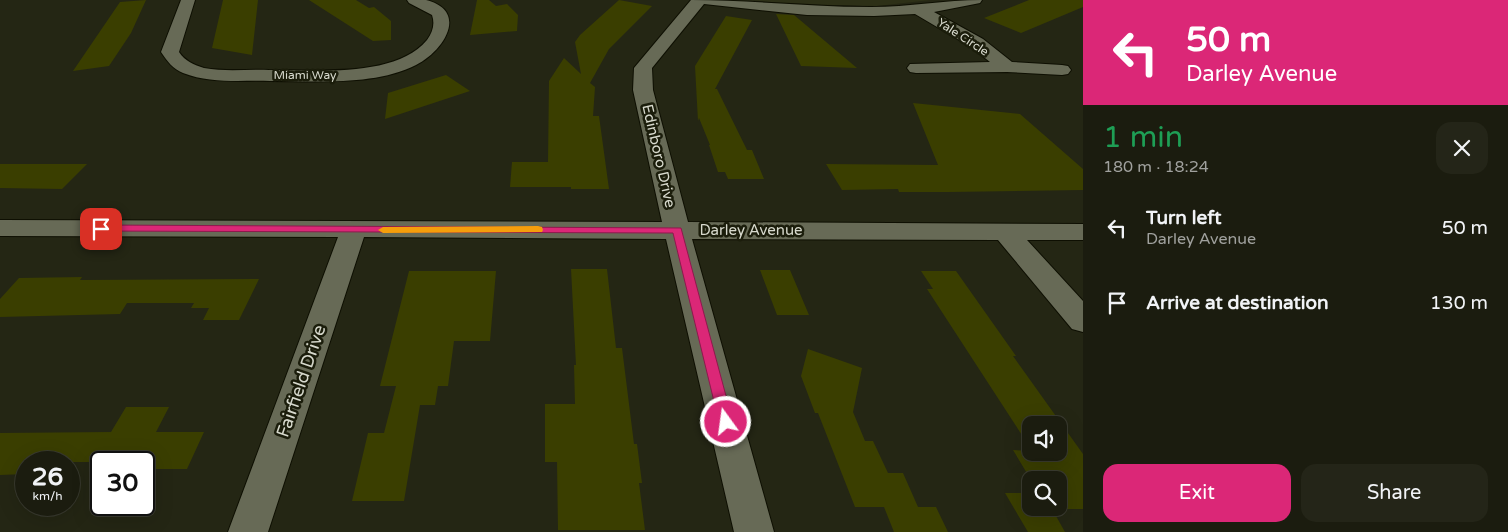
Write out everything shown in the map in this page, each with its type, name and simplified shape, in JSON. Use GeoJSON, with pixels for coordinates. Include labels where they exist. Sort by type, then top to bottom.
{"type":"FeatureCollection","features":[{"type":"Feature","properties":{"kind":"street","name":"Miami Way"},"geometry":{"type":"LineString","coordinates":[[188,0],[170,52],[176,63],[202,73],[267,75],[350,75],[403,64],[422,55],[436,42],[442,28],[438,12],[414,0]]}},
{"type":"Feature","properties":{"kind":"street","name":"Edinboro Drive"},"geometry":{"type":"LineString","coordinates":[[699,0],[666,37],[643,68],[643,90],[754,532]]}},
{"type":"Feature","properties":{"kind":"street"},"geometry":{"type":"LineString","coordinates":[[706,0],[820,10],[918,8],[975,0]]}},
{"type":"Feature","properties":{"kind":"street","name":"Yale Circle"},"geometry":{"type":"LineString","coordinates":[[918,8],[976,43],[1006,67]]}},
{"type":"Feature","properties":{"kind":"street","name":"Yale Circle"},"geometry":{"type":"LineString","coordinates":[[916,68],[1006,67],[1062,70]]}},
{"type":"Feature","properties":{"kind":"street","name":"Darley Avenue"},"geometry":{"type":"LineString","coordinates":[[0,228],[1083,232]]}},
{"type":"Feature","properties":{"kind":"street","name":"Fairfield Drive"},"geometry":{"type":"LineString","coordinates":[[248,532],[354,230]]}},
{"type":"Feature","properties":{"kind":"street"},"geometry":{"type":"LineString","coordinates":[[1005,232],[1083,321]]}},
{"type":"Feature","properties":{"kind":"shaded area"},"geometry":{"type":"Polygon","coordinates":[[[749,0],[931,0],[877,6],[788,4],[749,0]]]}},
{"type":"Feature","properties":{"kind":"building"},"geometry":{"type":"Polygon","coordinates":[[[146,0],[131,33],[109,66],[73,71],[120,2],[146,0]]]}},
{"type":"Feature","properties":{"kind":"building"},"geometry":{"type":"Polygon","coordinates":[[[223,0],[258,0],[252,55],[212,48],[223,0]]]}},
{"type":"Feature","properties":{"kind":"building"},"geometry":{"type":"Polygon","coordinates":[[[309,0],[356,0],[369,8],[374,7],[391,21],[391,40],[373,41],[309,0]]]}},
{"type":"Feature","properties":{"kind":"building"},"geometry":{"type":"Polygon","coordinates":[[[477,0],[489,0],[496,6],[507,4],[518,15],[517,31],[470,35],[477,0]]]}},
{"type":"Feature","properties":{"kind":"building"},"geometry":{"type":"Polygon","coordinates":[[[619,0],[652,6],[609,49],[590,83],[595,87],[593,116],[599,116],[609,189],[510,187],[512,162],[548,162],[549,81],[564,58],[581,74],[575,42],[580,35],[619,0]]]}},
{"type":"Feature","properties":{"kind":"building"},"geometry":{"type":"Polygon","coordinates":[[[1029,0],[1083,0],[1083,7],[1021,33],[984,18],[1029,0]]]}},
{"type":"Feature","properties":{"kind":"building"},"geometry":{"type":"Polygon","coordinates":[[[776,14],[794,15],[857,68],[801,66],[776,14]]]}},
{"type":"Feature","properties":{"kind":"building"},"geometry":{"type":"Polygon","coordinates":[[[726,16],[752,20],[715,89],[717,89],[747,150],[752,150],[764,179],[728,179],[725,172],[718,172],[699,118],[698,121],[695,66],[726,16]]]}},
{"type":"Feature","properties":{"kind":"building"},"geometry":{"type":"Polygon","coordinates":[[[446,75],[470,91],[385,119],[388,93],[446,75]]]}},
{"type":"Feature","properties":{"kind":"building"},"geometry":{"type":"Polygon","coordinates":[[[913,103],[1020,114],[1083,169],[1083,190],[899,192],[898,189],[842,190],[826,164],[938,165],[913,103]]]}},
{"type":"Feature","properties":{"kind":"building"},"geometry":{"type":"Polygon","coordinates":[[[0,164],[87,164],[62,189],[0,188],[0,164]]]}},
{"type":"Feature","properties":{"kind":"building"},"geometry":{"type":"Polygon","coordinates":[[[571,269],[607,269],[616,348],[622,348],[634,444],[637,444],[642,483],[639,483],[645,530],[558,530],[557,462],[545,462],[545,404],[575,404],[574,365],[576,365],[571,269]]]}},
{"type":"Feature","properties":{"kind":"building"},"geometry":{"type":"Polygon","coordinates":[[[760,270],[790,270],[809,315],[777,315],[760,270]]]}},
{"type":"Feature","properties":{"kind":"building"},"geometry":{"type":"Polygon","coordinates":[[[409,271],[496,271],[490,341],[454,341],[448,386],[438,386],[435,405],[420,405],[404,501],[352,501],[368,433],[384,433],[396,386],[380,386],[409,271]]]}},
{"type":"Feature","properties":{"kind":"building"},"geometry":{"type":"Polygon","coordinates":[[[921,271],[956,271],[1056,416],[1022,416],[1022,435],[927,289],[933,289],[921,271]]]}},
{"type":"Feature","properties":{"kind":"building"},"geometry":{"type":"Polygon","coordinates":[[[82,277],[80,280],[259,279],[239,320],[203,320],[209,308],[191,308],[194,303],[127,303],[120,314],[0,317],[0,299],[19,278],[82,277]]]}},
{"type":"Feature","properties":{"kind":"building"},"geometry":{"type":"Polygon","coordinates":[[[808,349],[862,368],[853,412],[865,441],[873,441],[888,473],[903,473],[918,507],[936,507],[948,532],[894,532],[884,507],[855,507],[818,413],[815,413],[801,376],[808,349]]]}},
{"type":"Feature","properties":{"kind":"building"},"geometry":{"type":"Polygon","coordinates":[[[126,407],[169,407],[156,432],[204,432],[187,469],[155,469],[155,451],[90,451],[90,462],[80,462],[80,451],[15,451],[15,474],[0,475],[0,433],[111,432],[126,407]]]}},
{"type":"Feature","properties":{"kind":"building"},"geometry":{"type":"Polygon","coordinates":[[[1067,432],[1083,454],[1083,509],[1067,509],[1067,471],[1026,471],[1013,450],[1022,450],[1022,461],[1067,461],[1067,432]]]}},
{"type":"Feature","properties":{"kind":"building"},"geometry":{"type":"Polygon","coordinates":[[[1005,493],[1022,493],[1022,516],[1056,516],[1065,532],[1028,532],[1005,493]]]}},
{"type":"Feature","properties":{"kind":"slow traffic"},"geometry":{"type":"LineString","coordinates":[[383,230],[538,230]]}},
{"type":"Feature","properties":{"kind":"route"},"geometry":{"type":"LineString","coordinates":[[101,229],[678,230],[726,422]]}}]}
